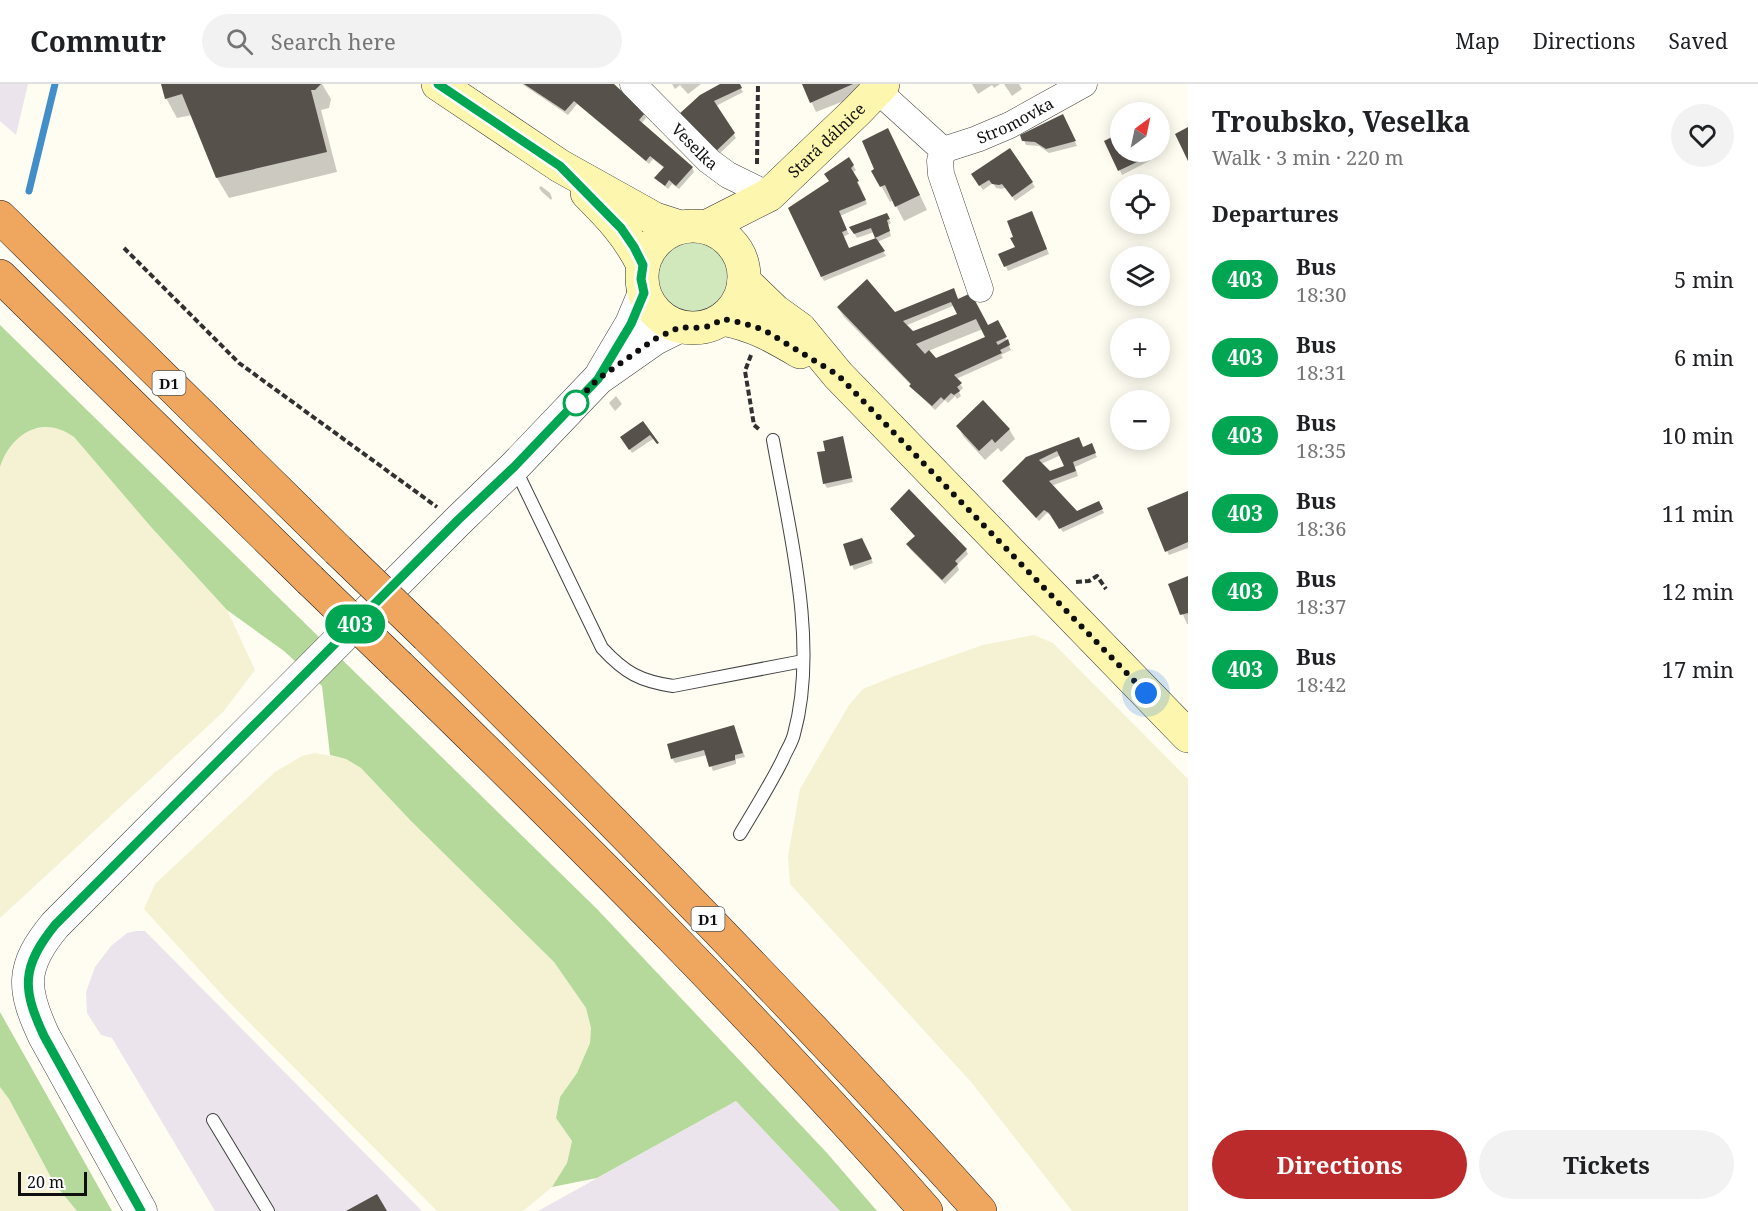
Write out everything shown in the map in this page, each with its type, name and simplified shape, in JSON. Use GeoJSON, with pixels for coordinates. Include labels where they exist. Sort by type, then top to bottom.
{"type":"FeatureCollection","features":[{"type":"Feature","properties":{"kind":"highway","name":"D1"},"geometry":{"type":"LineString","coordinates":[[0,217],[630,838],[871,1089],[980,1211]]}},
{"type":"Feature","properties":{"kind":"highway","name":"D1"},"geometry":{"type":"LineString","coordinates":[[0,276],[584,846],[845,1118],[926,1211]]}},
{"type":"Feature","properties":{"kind":"main road"},"geometry":{"type":"LineString","coordinates":[[438,84],[560,166],[655,219],[721,234],[733,245],[743,270],[775,311],[800,329],[838,375],[1188,736]]}},
{"type":"Feature","properties":{"kind":"main road","name":"Stará dálnice"},"geometry":{"type":"LineString","coordinates":[[693,227],[769,195],[880,87]]}},
{"type":"Feature","properties":{"kind":"main road"},"geometry":{"type":"LineString","coordinates":[[560,166],[621,228],[634,247],[652,308],[664,320],[680,327],[695,328],[710,326],[723,319],[734,309],[741,296],[743,270]]}},
{"type":"Feature","properties":{"kind":"main road","name":"Stará dálnice"},"geometry":{"type":"LineString","coordinates":[[743,270],[769,195]]}},
{"type":"Feature","properties":{"kind":"main road"},"geometry":{"type":"LineString","coordinates":[[643,279],[648,252],[656,241],[667,232],[693,227]]}},
{"type":"Feature","properties":{"kind":"main road"},"geometry":{"type":"LineString","coordinates":[[723,319],[764,330],[838,375]]}},
{"type":"Feature","properties":{"kind":"street","name":"Veselka"},"geometry":{"type":"LineString","coordinates":[[633,84],[708,161],[728,175],[769,195]]}},
{"type":"Feature","properties":{"kind":"street","name":"Stromovka"},"geometry":{"type":"LineString","coordinates":[[943,150],[977,140],[1010,126],[1084,84]]}},
{"type":"Feature","properties":{"kind":"street"},"geometry":{"type":"LineString","coordinates":[[880,87],[943,150],[940,161],[941,174],[980,289]]}},
{"type":"Feature","properties":{"kind":"street"},"geometry":{"type":"LineString","coordinates":[[598,379],[631,324],[643,279]]}},
{"type":"Feature","properties":{"kind":"street"},"geometry":{"type":"LineString","coordinates":[[141,1211],[32,1011],[28,1000],[28,981],[34,956],[55,925],[458,520],[514,467],[598,379],[655,339],[680,327]]}},
{"type":"Feature","properties":{"kind":"lane"},"geometry":{"type":"LineString","coordinates":[[740,834],[773,779],[794,735],[801,698],[803,623],[799,585],[773,440]]}},
{"type":"Feature","properties":{"kind":"lane"},"geometry":{"type":"LineString","coordinates":[[514,467],[602,648],[633,675],[652,683],[674,686],[803,661]]}},
{"type":"Feature","properties":{"kind":"lane"},"geometry":{"type":"LineString","coordinates":[[213,1120],[268,1211]]}},
{"type":"Feature","properties":{"kind":"path"},"geometry":{"type":"LineString","coordinates":[[758,84],[758,146]]}},
{"type":"Feature","properties":{"kind":"path"},"geometry":{"type":"LineString","coordinates":[[124,248],[239,363],[458,520]]}},
{"type":"Feature","properties":{"kind":"path"},"geometry":{"type":"LineString","coordinates":[[752,354],[745,371],[754,425],[773,440]]}},
{"type":"Feature","properties":{"kind":"shaded area"},"geometry":{"type":"Polygon","coordinates":[[[0,84],[28,84],[16,135],[0,121],[0,84]]]}},
{"type":"Feature","properties":{"kind":"shaded area"},"geometry":{"type":"Polygon","coordinates":[[[54,426],[74,437],[151,527],[227,610],[255,670],[223,712],[0,918],[0,467],[5,452],[17,438],[30,430],[54,426]]]}},
{"type":"Feature","properties":{"kind":"shaded area"},"geometry":{"type":"Polygon","coordinates":[[[1034,635],[1053,643],[1188,779],[1188,1211],[1072,1211],[972,1083],[790,884],[788,856],[800,789],[849,705],[863,689],[983,645],[1034,635]]]}},
{"type":"Feature","properties":{"kind":"shaded area"},"geometry":{"type":"Polygon","coordinates":[[[315,753],[346,759],[361,768],[411,821],[554,962],[586,1008],[591,1028],[590,1043],[577,1073],[560,1097],[556,1118],[572,1141],[567,1163],[552,1187],[523,1211],[437,1211],[225,998],[144,909],[155,884],[275,772],[302,756],[315,753]]]}},
{"type":"Feature","properties":{"kind":"shaded area"},"geometry":{"type":"Polygon","coordinates":[[[145,931],[422,1211],[215,1211],[112,1038],[101,1035],[87,1013],[86,992],[95,967],[111,946],[127,933],[145,931]]]}},
{"type":"Feature","properties":{"kind":"shaded area"},"geometry":{"type":"Polygon","coordinates":[[[0,1087],[9,1099],[54,1183],[77,1211],[0,1211],[0,1087]]]}},
{"type":"Feature","properties":{"kind":"shaded area"},"geometry":{"type":"Polygon","coordinates":[[[736,1101],[840,1211],[538,1211],[736,1101]]]}},
{"type":"Feature","properties":{"kind":"green space"},"geometry":{"type":"Polygon","coordinates":[[[693,243],[706,246],[717,253],[724,264],[727,277],[724,290],[717,301],[706,308],[693,311],[680,308],[669,301],[662,290],[659,277],[662,264],[669,253],[680,246],[693,243]]]}},
{"type":"Feature","properties":{"kind":"green space"},"geometry":{"type":"Polygon","coordinates":[[[0,325],[597,909],[827,1153],[877,1211],[840,1211],[736,1101],[597,1178],[552,1187],[567,1163],[572,1141],[556,1118],[560,1097],[577,1073],[590,1043],[591,1028],[586,1008],[554,962],[411,821],[361,768],[346,759],[330,755],[322,686],[284,651],[227,610],[151,527],[74,437],[51,427],[40,427],[30,431],[12,445],[0,467],[0,325]]]}},
{"type":"Feature","properties":{"kind":"green space"},"geometry":{"type":"Polygon","coordinates":[[[0,1012],[112,1211],[77,1211],[54,1183],[9,1099],[0,1087],[0,1012]]]}},
{"type":"Feature","properties":{"kind":"building"},"geometry":{"type":"Polygon","coordinates":[[[161,84],[321,84],[315,90],[311,90],[327,152],[216,178],[182,94],[165,99],[161,84]]]}},
{"type":"Feature","properties":{"kind":"building"},"geometry":{"type":"Polygon","coordinates":[[[524,84],[614,84],[645,113],[639,120],[693,167],[676,186],[669,180],[665,186],[654,178],[664,167],[650,156],[646,161],[574,101],[565,111],[524,84]]]}},
{"type":"Feature","properties":{"kind":"building"},"geometry":{"type":"Polygon","coordinates":[[[720,84],[740,84],[742,88],[714,101],[735,133],[714,153],[678,115],[700,95],[720,84]]]}},
{"type":"Feature","properties":{"kind":"building"},"geometry":{"type":"Polygon","coordinates":[[[802,84],[853,84],[810,103],[802,84]]]}},
{"type":"Feature","properties":{"kind":"building"},"geometry":{"type":"Polygon","coordinates":[[[1063,114],[1076,141],[1046,149],[1035,142],[1022,141],[1020,135],[1063,114]]]}},
{"type":"Feature","properties":{"kind":"building"},"geometry":{"type":"Polygon","coordinates":[[[1188,127],[1188,161],[1175,134],[1188,127]]]}},
{"type":"Feature","properties":{"kind":"building"},"geometry":{"type":"Polygon","coordinates":[[[888,128],[920,195],[895,207],[885,185],[880,187],[871,171],[874,169],[862,141],[888,128]]]}},
{"type":"Feature","properties":{"kind":"building"},"geometry":{"type":"Polygon","coordinates":[[[1110,138],[1110,154],[1104,141],[1110,138]]]}},
{"type":"Feature","properties":{"kind":"building"},"geometry":{"type":"Polygon","coordinates":[[[1010,148],[1033,182],[1012,197],[1002,184],[992,184],[989,180],[979,186],[971,174],[1010,148]]]}},
{"type":"Feature","properties":{"kind":"building"},"geometry":{"type":"Polygon","coordinates":[[[849,157],[854,165],[851,168],[866,200],[839,211],[847,230],[842,232],[849,248],[876,238],[885,251],[821,277],[788,208],[829,181],[824,174],[849,157]]]}},
{"type":"Feature","properties":{"kind":"building"},"geometry":{"type":"Polygon","coordinates":[[[1114,162],[1137,162],[1118,171],[1114,162]]]}},
{"type":"Feature","properties":{"kind":"building"},"geometry":{"type":"Polygon","coordinates":[[[1032,211],[1047,249],[1004,267],[998,254],[1015,247],[1010,238],[1013,237],[1007,221],[1032,211]]]}},
{"type":"Feature","properties":{"kind":"building"},"geometry":{"type":"Polygon","coordinates":[[[887,213],[890,219],[887,220],[890,231],[875,238],[871,228],[854,234],[849,227],[887,213]]]}},
{"type":"Feature","properties":{"kind":"building"},"geometry":{"type":"Polygon","coordinates":[[[867,279],[895,312],[954,288],[958,299],[971,293],[988,325],[998,320],[1007,337],[996,342],[998,345],[1008,339],[1010,345],[1000,350],[1002,353],[954,375],[962,383],[957,387],[960,391],[954,395],[951,393],[944,400],[941,397],[932,406],[909,386],[911,384],[837,307],[867,279]],[[951,302],[903,321],[913,331],[957,314],[951,302]],[[976,319],[916,344],[925,354],[929,350],[936,358],[985,337],[976,319]]]}},
{"type":"Feature","properties":{"kind":"building"},"geometry":{"type":"Polygon","coordinates":[[[983,400],[1010,429],[995,443],[992,439],[979,451],[956,426],[983,400]]]}},
{"type":"Feature","properties":{"kind":"building"},"geometry":{"type":"Polygon","coordinates":[[[643,421],[659,443],[657,444],[650,435],[629,450],[620,437],[643,421]]]}},
{"type":"Feature","properties":{"kind":"building"},"geometry":{"type":"Polygon","coordinates":[[[843,436],[852,478],[823,484],[817,452],[825,451],[823,441],[843,436]]]}},
{"type":"Feature","properties":{"kind":"building"},"geometry":{"type":"Polygon","coordinates":[[[1079,437],[1083,447],[1092,443],[1096,453],[1073,462],[1076,471],[1049,481],[1077,511],[1099,501],[1103,509],[1059,529],[1049,513],[1044,510],[1036,518],[1002,481],[1026,457],[1079,437]],[[1057,451],[1039,460],[1050,471],[1064,466],[1057,451]]]}},
{"type":"Feature","properties":{"kind":"building"},"geometry":{"type":"Polygon","coordinates":[[[909,489],[967,549],[955,561],[958,564],[942,580],[906,544],[915,536],[890,509],[909,489]]]}},
{"type":"Feature","properties":{"kind":"building"},"geometry":{"type":"Polygon","coordinates":[[[1188,491],[1188,542],[1165,552],[1147,508],[1188,491]]]}},
{"type":"Feature","properties":{"kind":"building"},"geometry":{"type":"Polygon","coordinates":[[[862,538],[872,559],[850,566],[843,544],[862,538]]]}},
{"type":"Feature","properties":{"kind":"building"},"geometry":{"type":"Polygon","coordinates":[[[1188,576],[1188,613],[1180,615],[1168,584],[1188,576]]]}},
{"type":"Feature","properties":{"kind":"building"},"geometry":{"type":"Polygon","coordinates":[[[734,725],[743,753],[735,755],[735,760],[709,767],[704,750],[671,759],[667,744],[734,725]]]}},
{"type":"Feature","properties":{"kind":"building"},"geometry":{"type":"Polygon","coordinates":[[[377,1194],[387,1211],[346,1211],[377,1194]]]}},
{"type":"Feature","properties":{"kind":"waterway"},"geometry":{"type":"LineString","coordinates":[[29,191],[55,84]]}},
{"type":"Feature","properties":{"kind":"bus line","name":"403"},"geometry":{"type":"LineString","coordinates":[[141,1211],[32,1011],[28,1000],[28,981],[31,964],[39,946],[55,925],[458,520],[514,467],[598,379],[624,332],[631,324],[644,293],[641,279],[643,265],[629,238],[560,166],[438,84]]}},
{"type":"Feature","properties":{"kind":"route"},"geometry":{"type":"LineString","coordinates":[[576,403],[570,408],[598,379],[667,332],[680,327],[710,326],[723,319],[764,330],[838,375],[1146,693]]}}]}
